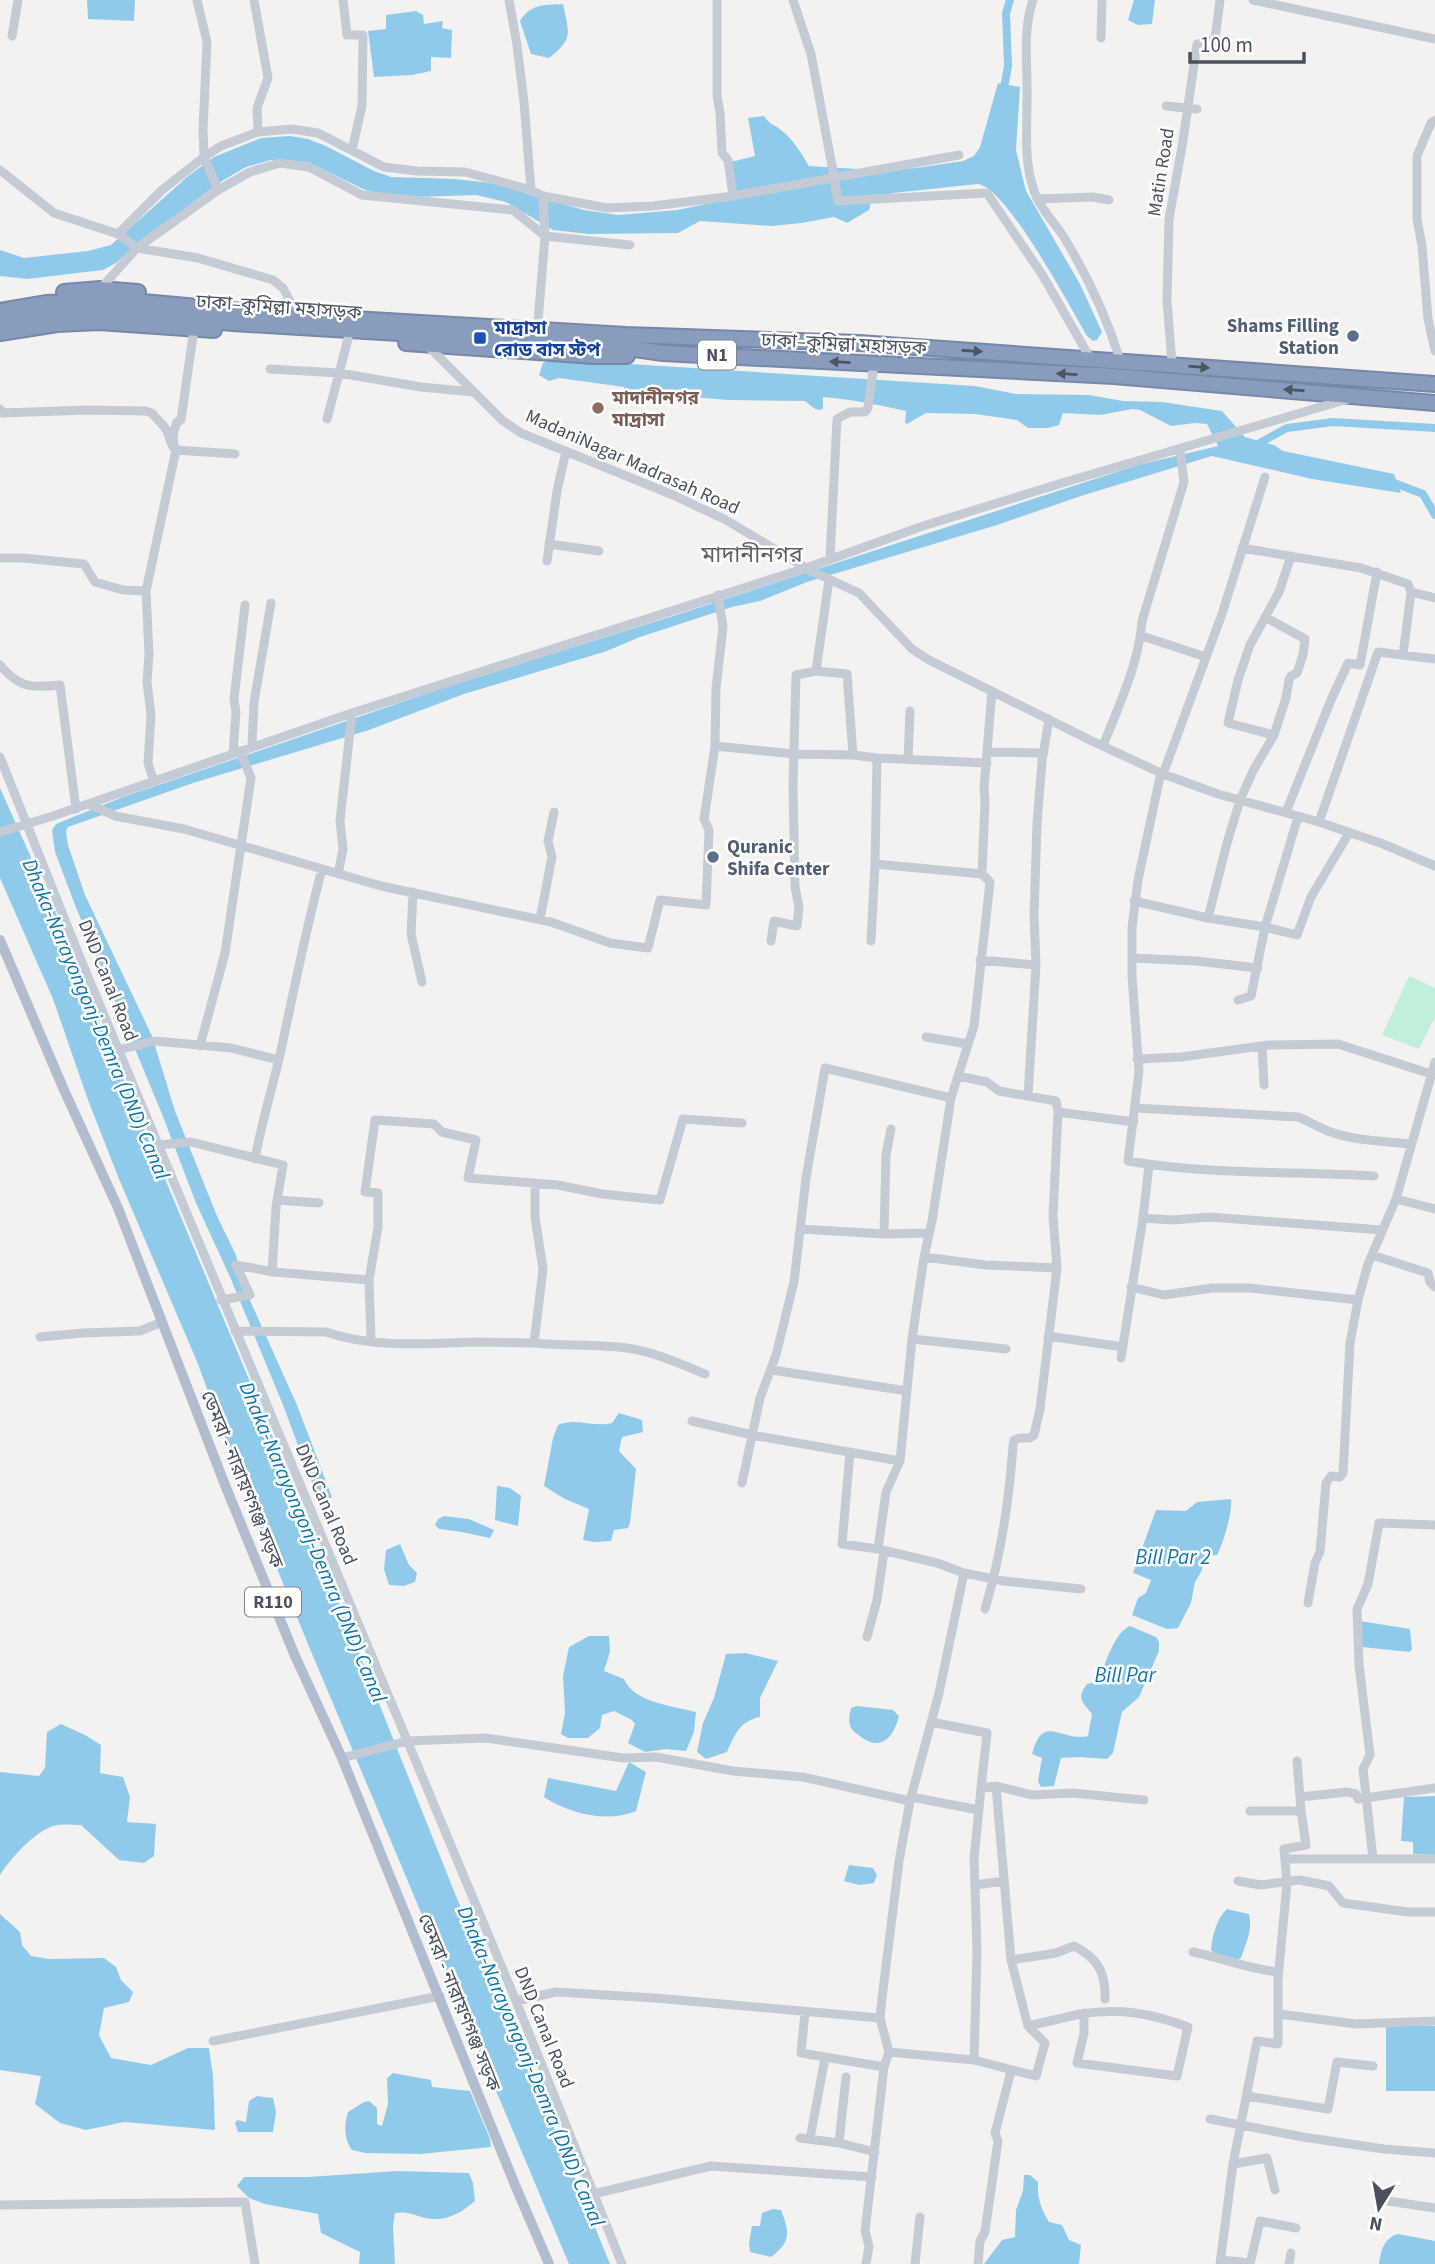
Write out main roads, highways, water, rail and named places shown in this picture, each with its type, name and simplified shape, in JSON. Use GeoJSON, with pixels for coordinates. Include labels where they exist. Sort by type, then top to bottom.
{"type":"FeatureCollection","features":[{"type":"Feature","properties":{"kind":"highway"},"geometry":{"type":"LineString","coordinates":[[0,302],[100,289],[293,307],[632,327],[663,335]]}},
{"type":"Feature","properties":{"kind":"highway","name":"ঢাকা–কুমিল্লা মহাসড়ক"},"geometry":{"type":"LineString","coordinates":[[0,311],[47,303],[121,300],[286,316],[846,342],[1435,384]]}},
{"type":"Feature","properties":{"kind":"highway","name":"ঢাকা–কুমিল্লা মহাসড়ক"},"geometry":{"type":"LineString","coordinates":[[0,323],[55,314],[103,311],[233,323],[614,346],[663,353],[873,369],[1114,376],[1435,403]]}},
{"type":"Feature","properties":{"kind":"highway"},"geometry":{"type":"LineString","coordinates":[[0,333],[49,325],[99,322],[594,356],[663,353]]}},
{"type":"Feature","properties":{"kind":"main road","name":"ডেমরা - নারায়ণগঞ্জ সড়ক"},"geometry":{"type":"LineString","coordinates":[[0,940],[118,1208],[225,1485],[295,1656],[342,1758],[549,2264]]}},
{"type":"Feature","properties":{"kind":"water"},"geometry":{"type":"Polygon","coordinates":[[[87,0],[135,0],[134,21],[88,19],[87,0]]]}},
{"type":"Feature","properties":{"kind":"water"},"geometry":{"type":"Polygon","coordinates":[[[1134,0],[1155,0],[1152,24],[1138,25],[1128,20],[1134,0]]]}},
{"type":"Feature","properties":{"kind":"water"},"geometry":{"type":"Polygon","coordinates":[[[563,4],[568,35],[563,45],[549,58],[531,54],[520,21],[533,8],[563,4]]]}},
{"type":"Feature","properties":{"kind":"water"},"geometry":{"type":"Polygon","coordinates":[[[416,11],[423,15],[424,24],[443,21],[442,28],[452,30],[451,58],[431,57],[431,71],[374,77],[368,31],[386,29],[386,15],[416,11]]]}},
{"type":"Feature","properties":{"kind":"water"},"geometry":{"type":"Polygon","coordinates":[[[998,83],[1020,87],[1016,150],[1026,191],[1080,284],[1102,332],[1097,340],[1093,341],[1087,336],[1053,276],[1005,205],[990,190],[978,184],[893,193],[872,199],[869,210],[847,223],[834,217],[771,226],[700,221],[678,233],[588,234],[553,230],[506,202],[476,195],[418,197],[375,193],[308,162],[271,160],[246,167],[222,181],[146,237],[116,263],[103,270],[27,279],[0,276],[0,250],[24,258],[88,251],[111,245],[187,177],[214,157],[261,138],[290,136],[308,139],[391,177],[501,184],[584,210],[618,215],[677,210],[735,198],[731,162],[755,156],[748,118],[764,116],[789,138],[809,166],[874,170],[916,168],[963,161],[974,156],[980,147],[998,83]]]}},
{"type":"Feature","properties":{"kind":"water"},"geometry":{"type":"Polygon","coordinates":[[[551,359],[975,386],[1016,394],[1089,395],[1222,411],[1245,437],[1274,445],[1283,451],[1394,474],[1401,493],[1312,479],[1212,456],[807,582],[760,601],[732,607],[640,637],[607,651],[464,694],[369,730],[193,783],[68,827],[68,845],[85,895],[152,1036],[175,1111],[217,1216],[236,1255],[244,1287],[297,1405],[332,1497],[320,1504],[283,1405],[196,1203],[75,905],[55,852],[52,830],[56,824],[123,797],[449,686],[1138,465],[1218,446],[1207,424],[1171,426],[1140,410],[1101,415],[1063,413],[1059,425],[1048,428],[1028,428],[1017,420],[975,414],[926,413],[907,424],[906,411],[833,398],[823,397],[821,410],[805,401],[728,400],[624,391],[624,387],[559,378],[549,381],[539,375],[543,363],[551,359]]]}},
{"type":"Feature","properties":{"kind":"water","name":"Dhaka-Narayongonj-Demra (DND) Canal"},"geometry":{"type":"Polygon","coordinates":[[[0,788],[60,922],[263,1413],[456,1896],[508,2014],[610,2264],[569,2264],[310,1649],[237,1471],[198,1364],[119,1179],[53,999],[0,878],[0,788]]]}},
{"type":"Feature","properties":{"kind":"water"},"geometry":{"type":"Polygon","coordinates":[[[619,1413],[642,1420],[643,1432],[622,1437],[619,1451],[636,1469],[630,1523],[628,1528],[614,1530],[611,1541],[583,1540],[589,1509],[544,1486],[553,1438],[558,1425],[572,1422],[612,1423],[619,1413]]]}},
{"type":"Feature","properties":{"kind":"water"},"geometry":{"type":"Polygon","coordinates":[[[497,1486],[510,1488],[521,1496],[518,1526],[495,1520],[497,1486]]]}},
{"type":"Feature","properties":{"kind":"water","name":"Bill Par 2"},"geometry":{"type":"Polygon","coordinates":[[[1231,1499],[1225,1536],[1217,1555],[1207,1556],[1195,1582],[1191,1603],[1178,1628],[1167,1629],[1132,1615],[1138,1598],[1146,1593],[1151,1580],[1133,1573],[1156,1510],[1186,1511],[1197,1502],[1231,1499]]]}},
{"type":"Feature","properties":{"kind":"water"},"geometry":{"type":"Polygon","coordinates":[[[444,1516],[469,1519],[494,1530],[490,1538],[439,1529],[435,1525],[438,1519],[444,1516]]]}},
{"type":"Feature","properties":{"kind":"water"},"geometry":{"type":"Polygon","coordinates":[[[400,1544],[409,1565],[417,1573],[415,1582],[404,1586],[389,1585],[384,1569],[386,1550],[400,1544]]]}},
{"type":"Feature","properties":{"kind":"water"},"geometry":{"type":"Polygon","coordinates":[[[1360,1621],[1410,1629],[1412,1650],[1409,1652],[1362,1647],[1360,1621]]]}},
{"type":"Feature","properties":{"kind":"water","name":"Bill Par"},"geometry":{"type":"Polygon","coordinates":[[[1130,1626],[1156,1637],[1159,1651],[1139,1697],[1122,1712],[1113,1753],[1107,1759],[1061,1758],[1054,1786],[1041,1787],[1038,1781],[1042,1758],[1032,1754],[1036,1741],[1047,1731],[1078,1737],[1088,1736],[1092,1714],[1082,1700],[1083,1689],[1087,1684],[1098,1681],[1119,1635],[1130,1626]]]}},
{"type":"Feature","properties":{"kind":"water"},"geometry":{"type":"Polygon","coordinates":[[[589,1636],[609,1636],[610,1652],[604,1671],[624,1679],[629,1687],[645,1698],[696,1712],[694,1732],[686,1751],[666,1749],[645,1752],[628,1743],[635,1724],[614,1711],[602,1715],[600,1728],[588,1738],[568,1738],[561,1734],[565,1713],[563,1676],[569,1647],[589,1636]]]}},
{"type":"Feature","properties":{"kind":"water"},"geometry":{"type":"Polygon","coordinates":[[[745,1653],[778,1661],[760,1698],[760,1717],[743,1725],[727,1752],[706,1759],[697,1752],[703,1723],[714,1698],[726,1654],[745,1653]]]}},
{"type":"Feature","properties":{"kind":"water"},"geometry":{"type":"Polygon","coordinates":[[[857,1706],[893,1710],[899,1716],[894,1730],[886,1740],[875,1743],[854,1732],[849,1716],[851,1708],[857,1706]]]}},
{"type":"Feature","properties":{"kind":"water"},"geometry":{"type":"Polygon","coordinates":[[[61,1724],[101,1745],[100,1773],[123,1777],[130,1797],[127,1822],[156,1824],[154,1856],[144,1863],[119,1860],[81,1825],[58,1825],[33,1838],[0,1875],[0,1772],[39,1776],[45,1768],[47,1732],[61,1724]]]}},
{"type":"Feature","properties":{"kind":"water"},"geometry":{"type":"Polygon","coordinates":[[[629,1762],[646,1772],[636,1811],[625,1815],[589,1815],[565,1808],[544,1797],[548,1778],[616,1791],[629,1762]]]}},
{"type":"Feature","properties":{"kind":"water"},"geometry":{"type":"Polygon","coordinates":[[[1435,1796],[1435,1855],[1413,1854],[1413,1842],[1401,1841],[1404,1797],[1435,1796]]]}},
{"type":"Feature","properties":{"kind":"water"},"geometry":{"type":"Polygon","coordinates":[[[849,1865],[873,1868],[877,1875],[874,1883],[859,1885],[844,1881],[849,1865]]]}},
{"type":"Feature","properties":{"kind":"water"},"geometry":{"type":"Polygon","coordinates":[[[1227,1909],[1249,1914],[1248,1936],[1241,1958],[1237,1959],[1211,1950],[1220,1917],[1227,1909]]]}},
{"type":"Feature","properties":{"kind":"water"},"geometry":{"type":"Polygon","coordinates":[[[0,1914],[20,1932],[22,1945],[31,1956],[49,1959],[104,1958],[116,1967],[121,1980],[133,1992],[129,2002],[104,2008],[99,2035],[111,2058],[151,2065],[188,2048],[209,2048],[215,2130],[124,2122],[86,2130],[60,2123],[35,2104],[41,2076],[0,2070],[0,1914]]]}},
{"type":"Feature","properties":{"kind":"water"},"geometry":{"type":"Polygon","coordinates":[[[1386,2026],[1435,2026],[1435,2091],[1386,2091],[1386,2026]]]}},
{"type":"Feature","properties":{"kind":"water"},"geometry":{"type":"Polygon","coordinates":[[[393,2073],[431,2080],[432,2087],[470,2091],[491,2147],[420,2154],[366,2153],[352,2150],[346,2132],[348,2112],[369,2101],[377,2108],[377,2124],[382,2126],[388,2104],[387,2078],[393,2073]]]}},
{"type":"Feature","properties":{"kind":"water"},"geometry":{"type":"Polygon","coordinates":[[[257,2096],[273,2098],[276,2112],[273,2132],[238,2132],[235,2123],[237,2120],[246,2122],[249,2101],[257,2096]]]}},
{"type":"Feature","properties":{"kind":"water"},"geometry":{"type":"Polygon","coordinates":[[[397,2171],[469,2173],[475,2201],[456,2214],[440,2219],[395,2213],[395,2264],[359,2264],[360,2252],[321,2233],[318,2214],[265,2204],[249,2198],[237,2186],[244,2177],[308,2177],[397,2171]]]}},
{"type":"Feature","properties":{"kind":"water"},"geometry":{"type":"Polygon","coordinates":[[[1024,2175],[1030,2175],[1038,2182],[1040,2203],[1049,2222],[1062,2225],[1069,2240],[1081,2245],[1079,2264],[984,2264],[1002,2240],[1015,2237],[1016,2210],[1023,2191],[1024,2175]]]}},
{"type":"Feature","properties":{"kind":"water"},"geometry":{"type":"Polygon","coordinates":[[[773,2209],[781,2210],[787,2231],[785,2242],[771,2257],[750,2252],[752,2226],[760,2226],[762,2213],[773,2209]]]}},
{"type":"Feature","properties":{"kind":"water"},"geometry":{"type":"Polygon","coordinates":[[[1398,2234],[1435,2241],[1435,2264],[1379,2264],[1384,2245],[1389,2238],[1398,2234]]]}},
{"type":"Feature","properties":{"kind":"waterway"},"geometry":{"type":"LineString","coordinates":[[1003,94],[1008,66],[1006,13],[1010,0]]}},
{"type":"Feature","properties":{"kind":"waterway"},"geometry":{"type":"LineString","coordinates":[[1254,446],[1287,428],[1333,422],[1435,428]]}},
{"type":"Feature","properties":{"kind":"waterway"},"geometry":{"type":"LineString","coordinates":[[1389,481],[1423,494],[1435,515]]}},
{"type":"Feature","properties":{"kind":"place","name":"Shams Filling Station"},"geometry":{"type":"Point","coordinates":[1353,336]}},
{"type":"Feature","properties":{"kind":"place","name":"মাদ্রাসা রোড বাস স্টপ"},"geometry":{"type":"Point","coordinates":[480,338]}},
{"type":"Feature","properties":{"kind":"place","name":"মাদানীনগর মাদ্রাসা"},"geometry":{"type":"Point","coordinates":[598,408]}},
{"type":"Feature","properties":{"kind":"place","name":"Quranic Shifa Center"},"geometry":{"type":"Point","coordinates":[713,857]}},
{"type":"Feature","properties":{"kind":"district","name":"মাদানীনগর"},"geometry":{"type":"Point","coordinates":[752,554]}}]}
